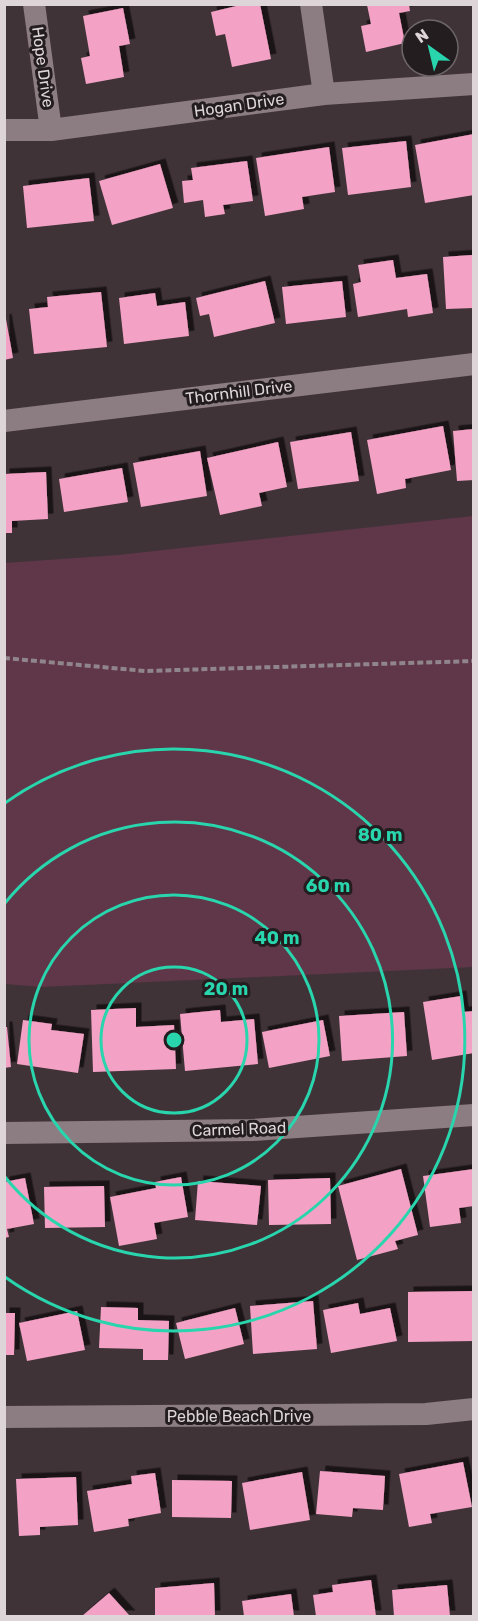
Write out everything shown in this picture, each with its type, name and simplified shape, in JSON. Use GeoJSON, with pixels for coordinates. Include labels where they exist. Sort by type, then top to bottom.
{"type":"FeatureCollection","features":[{"type":"Feature","properties":{"kind":"street","name":"Hope Drive"},"geometry":{"type":"LineString","coordinates":[[34,4],[51,130]]}},
{"type":"Feature","properties":{"kind":"street"},"geometry":{"type":"LineString","coordinates":[[311,4],[324,94]]}},
{"type":"Feature","properties":{"kind":"street","name":"Hogan Drive"},"geometry":{"type":"LineString","coordinates":[[4,130],[51,130],[324,94],[474,84]]}},
{"type":"Feature","properties":{"kind":"street","name":"Thornhill Drive"},"geometry":{"type":"LineString","coordinates":[[4,421],[474,364]]}},
{"type":"Feature","properties":{"kind":"street","name":"Carmel Road"},"geometry":{"type":"LineString","coordinates":[[4,1133],[252,1130],[474,1115]]}},
{"type":"Feature","properties":{"kind":"street","name":"Pebble Beach Drive"},"geometry":{"type":"LineString","coordinates":[[4,1417],[426,1414],[474,1409]]}},
{"type":"Feature","properties":{"kind":"path"},"geometry":{"type":"LineString","coordinates":[[4,658],[145,670],[474,661]]}},
{"type":"Feature","properties":{"kind":"shaded area"},"geometry":{"type":"Polygon","coordinates":[[[473,516],[473,967],[42,987],[5,984],[5,563],[118,555],[473,516]]]}},
{"type":"Feature","properties":{"kind":"building"},"geometry":{"type":"Polygon","coordinates":[[[245,4],[260,4],[271,59],[232,67],[225,34],[216,36],[211,12],[245,4]]]}},
{"type":"Feature","properties":{"kind":"building"},"geometry":{"type":"Polygon","coordinates":[[[367,5],[409,5],[410,11],[399,13],[400,44],[366,52],[361,26],[371,24],[367,5]]]}},
{"type":"Feature","properties":{"kind":"building"},"geometry":{"type":"Polygon","coordinates":[[[123,8],[130,44],[119,46],[124,77],[86,84],[81,58],[90,56],[83,16],[123,8]]]}},
{"type":"Feature","properties":{"kind":"building"},"geometry":{"type":"Polygon","coordinates":[[[474,134],[474,195],[425,203],[415,145],[474,134]]]}},
{"type":"Feature","properties":{"kind":"building"},"geometry":{"type":"Polygon","coordinates":[[[406,141],[411,187],[348,195],[342,148],[406,141]]]}},
{"type":"Feature","properties":{"kind":"building"},"geometry":{"type":"Polygon","coordinates":[[[329,147],[335,192],[302,197],[304,209],[265,216],[256,158],[329,147]]]}},
{"type":"Feature","properties":{"kind":"building"},"geometry":{"type":"Polygon","coordinates":[[[247,161],[253,201],[223,205],[225,214],[205,217],[203,200],[184,203],[182,181],[193,180],[191,168],[247,161]]]}},
{"type":"Feature","properties":{"kind":"building"},"geometry":{"type":"Polygon","coordinates":[[[160,164],[173,208],[112,225],[99,181],[160,164]]]}},
{"type":"Feature","properties":{"kind":"building"},"geometry":{"type":"Polygon","coordinates":[[[89,178],[94,221],[27,228],[23,186],[89,178]]]}},
{"type":"Feature","properties":{"kind":"building"},"geometry":{"type":"Polygon","coordinates":[[[472,255],[474,308],[446,309],[443,257],[472,255]]]}},
{"type":"Feature","properties":{"kind":"building"},"geometry":{"type":"Polygon","coordinates":[[[393,260],[396,278],[427,274],[433,313],[408,317],[407,309],[358,317],[353,284],[361,282],[358,265],[393,260]]]}},
{"type":"Feature","properties":{"kind":"building"},"geometry":{"type":"Polygon","coordinates":[[[265,281],[275,323],[214,337],[209,314],[200,316],[196,298],[265,281]]]}},
{"type":"Feature","properties":{"kind":"building"},"geometry":{"type":"Polygon","coordinates":[[[342,281],[346,317],[286,324],[282,287],[342,281]]]}},
{"type":"Feature","properties":{"kind":"building"},"geometry":{"type":"Polygon","coordinates":[[[101,292],[107,347],[34,354],[29,309],[48,307],[47,297],[101,292]]]}},
{"type":"Feature","properties":{"kind":"building"},"geometry":{"type":"Polygon","coordinates":[[[155,293],[157,306],[185,302],[189,336],[124,344],[119,298],[155,293]]]}},
{"type":"Feature","properties":{"kind":"building"},"geometry":{"type":"Polygon","coordinates":[[[6,319],[13,358],[4,360],[4,320],[6,319]]]}},
{"type":"Feature","properties":{"kind":"building"},"geometry":{"type":"Polygon","coordinates":[[[443,426],[451,470],[405,479],[406,488],[377,494],[367,440],[443,426]]]}},
{"type":"Feature","properties":{"kind":"building"},"geometry":{"type":"Polygon","coordinates":[[[474,429],[474,480],[457,481],[453,431],[474,429]]]}},
{"type":"Feature","properties":{"kind":"building"},"geometry":{"type":"Polygon","coordinates":[[[351,432],[359,481],[298,489],[290,442],[351,432]]]}},
{"type":"Feature","properties":{"kind":"building"},"geometry":{"type":"Polygon","coordinates":[[[278,442],[287,487],[259,493],[262,506],[220,515],[207,458],[278,442]]]}},
{"type":"Feature","properties":{"kind":"building"},"geometry":{"type":"Polygon","coordinates":[[[200,451],[207,496],[141,507],[133,463],[200,451]]]}},
{"type":"Feature","properties":{"kind":"building"},"geometry":{"type":"Polygon","coordinates":[[[122,468],[128,502],[64,512],[59,479],[122,468]]]}},
{"type":"Feature","properties":{"kind":"building"},"geometry":{"type":"Polygon","coordinates":[[[46,472],[48,519],[12,521],[12,533],[4,533],[4,474],[46,472]]]}},
{"type":"Feature","properties":{"kind":"building"},"geometry":{"type":"Polygon","coordinates":[[[461,996],[463,1012],[474,1011],[474,1053],[432,1060],[423,1002],[461,996]]]}},
{"type":"Feature","properties":{"kind":"building"},"geometry":{"type":"Polygon","coordinates":[[[136,1008],[136,1027],[174,1025],[176,1069],[93,1072],[91,1010],[136,1008]]]}},
{"type":"Feature","properties":{"kind":"building"},"geometry":{"type":"Polygon","coordinates":[[[220,1010],[221,1022],[254,1019],[258,1064],[185,1071],[180,1014],[220,1010]]]}},
{"type":"Feature","properties":{"kind":"building"},"geometry":{"type":"Polygon","coordinates":[[[404,1012],[407,1056],[342,1061],[339,1016],[404,1012]]]}},
{"type":"Feature","properties":{"kind":"building"},"geometry":{"type":"Polygon","coordinates":[[[23,1020],[52,1024],[51,1030],[84,1034],[78,1073],[17,1064],[23,1020]]]}},
{"type":"Feature","properties":{"kind":"building"},"geometry":{"type":"Polygon","coordinates":[[[323,1020],[330,1056],[269,1068],[262,1032],[323,1020]]]}},
{"type":"Feature","properties":{"kind":"building"},"geometry":{"type":"Polygon","coordinates":[[[4,1027],[7,1027],[11,1067],[4,1068],[4,1027]]]}},
{"type":"Feature","properties":{"kind":"building"},"geometry":{"type":"Polygon","coordinates":[[[401,1169],[418,1235],[395,1241],[398,1249],[357,1260],[338,1186],[401,1169]]]}},
{"type":"Feature","properties":{"kind":"building"},"geometry":{"type":"Polygon","coordinates":[[[474,1169],[474,1206],[459,1208],[461,1223],[430,1227],[423,1176],[474,1169]]]}},
{"type":"Feature","properties":{"kind":"building"},"geometry":{"type":"Polygon","coordinates":[[[181,1177],[188,1217],[154,1223],[157,1239],[119,1246],[110,1197],[156,1188],[155,1182],[181,1177]]]}},
{"type":"Feature","properties":{"kind":"building"},"geometry":{"type":"Polygon","coordinates":[[[25,1178],[34,1224],[7,1229],[9,1237],[4,1238],[4,1182],[25,1178]]]}},
{"type":"Feature","properties":{"kind":"building"},"geometry":{"type":"Polygon","coordinates":[[[330,1178],[331,1224],[269,1225],[268,1180],[330,1178]]]}},
{"type":"Feature","properties":{"kind":"building"},"geometry":{"type":"Polygon","coordinates":[[[198,1181],[261,1186],[257,1225],[195,1220],[198,1181]]]}},
{"type":"Feature","properties":{"kind":"building"},"geometry":{"type":"Polygon","coordinates":[[[104,1186],[105,1227],[45,1228],[44,1187],[104,1186]]]}},
{"type":"Feature","properties":{"kind":"building"},"geometry":{"type":"Polygon","coordinates":[[[474,1291],[474,1341],[408,1342],[408,1292],[474,1291]]]}},
{"type":"Feature","properties":{"kind":"building"},"geometry":{"type":"Polygon","coordinates":[[[313,1301],[317,1349],[253,1354],[250,1306],[313,1301]]]}},
{"type":"Feature","properties":{"kind":"building"},"geometry":{"type":"Polygon","coordinates":[[[358,1303],[360,1314],[390,1308],[397,1341],[331,1353],[323,1310],[358,1303]]]}},
{"type":"Feature","properties":{"kind":"building"},"geometry":{"type":"Polygon","coordinates":[[[101,1307],[138,1308],[138,1320],[169,1321],[168,1360],[143,1360],[143,1349],[99,1348],[101,1307]]]}},
{"type":"Feature","properties":{"kind":"building"},"geometry":{"type":"Polygon","coordinates":[[[235,1308],[244,1344],[185,1359],[176,1323],[235,1308]]]}},
{"type":"Feature","properties":{"kind":"building"},"geometry":{"type":"Polygon","coordinates":[[[77,1311],[85,1350],[27,1361],[19,1323],[77,1311]]]}},
{"type":"Feature","properties":{"kind":"building"},"geometry":{"type":"Polygon","coordinates":[[[4,1313],[15,1313],[14,1355],[4,1355],[4,1313]]]}},
{"type":"Feature","properties":{"kind":"building"},"geometry":{"type":"Polygon","coordinates":[[[463,1462],[472,1507],[430,1514],[432,1523],[409,1527],[399,1474],[463,1462]]]}},
{"type":"Feature","properties":{"kind":"building"},"geometry":{"type":"Polygon","coordinates":[[[320,1471],[385,1476],[383,1510],[353,1508],[352,1517],[316,1514],[320,1471]]]}},
{"type":"Feature","properties":{"kind":"building"},"geometry":{"type":"Polygon","coordinates":[[[302,1472],[310,1520],[250,1530],[242,1483],[302,1472]]]}},
{"type":"Feature","properties":{"kind":"building"},"geometry":{"type":"Polygon","coordinates":[[[155,1473],[161,1513],[128,1519],[129,1526],[94,1532],[87,1491],[132,1484],[131,1476],[155,1473]]]}},
{"type":"Feature","properties":{"kind":"building"},"geometry":{"type":"Polygon","coordinates":[[[76,1477],[78,1525],[40,1527],[40,1535],[19,1536],[16,1479],[76,1477]]]}},
{"type":"Feature","properties":{"kind":"building"},"geometry":{"type":"Polygon","coordinates":[[[172,1480],[232,1481],[231,1518],[172,1517],[172,1480]]]}},
{"type":"Feature","properties":{"kind":"building"},"geometry":{"type":"Polygon","coordinates":[[[371,1580],[376,1616],[316,1616],[313,1595],[333,1592],[332,1585],[371,1580]]]}},
{"type":"Feature","properties":{"kind":"building"},"geometry":{"type":"Polygon","coordinates":[[[214,1583],[215,1616],[155,1616],[155,1588],[214,1583]]]}},
{"type":"Feature","properties":{"kind":"building"},"geometry":{"type":"Polygon","coordinates":[[[447,1585],[450,1616],[394,1616],[392,1590],[447,1585]]]}},
{"type":"Feature","properties":{"kind":"building"},"geometry":{"type":"Polygon","coordinates":[[[109,1593],[130,1616],[82,1616],[109,1593]]]}},
{"type":"Feature","properties":{"kind":"building"},"geometry":{"type":"Polygon","coordinates":[[[291,1594],[294,1616],[244,1616],[242,1601],[291,1594]]]}}]}
